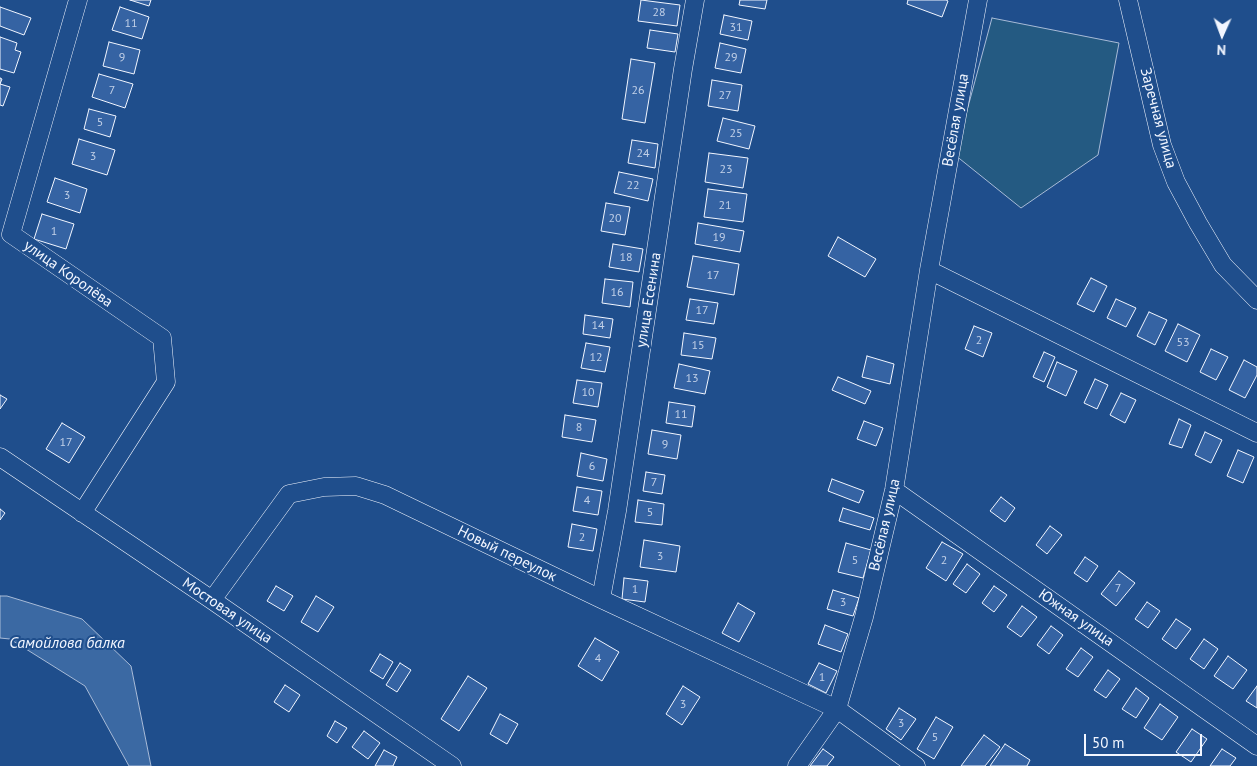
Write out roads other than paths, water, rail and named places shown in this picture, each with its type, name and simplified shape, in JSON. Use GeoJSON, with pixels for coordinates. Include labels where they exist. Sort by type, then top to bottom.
{"type":"FeatureCollection","features":[{"type":"Feature","properties":{"kind":"street","name":"улица Королёва"},"geometry":{"type":"LineString","coordinates":[[78,0],[11,234],[162,338],[166,382],[82,513]]}},
{"type":"Feature","properties":{"kind":"street","name":"улица Есенина"},"geometry":{"type":"LineString","coordinates":[[600,599],[617,511],[695,0]]}},
{"type":"Feature","properties":{"kind":"street","name":"Весёлая улица"},"geometry":{"type":"LineString","coordinates":[[797,766],[837,709],[864,617],[894,490],[928,270],[978,0]]}},
{"type":"Feature","properties":{"kind":"street","name":"Заречная улица"},"geometry":{"type":"LineString","coordinates":[[1128,0],[1162,145],[1176,182],[1223,265],[1257,300]]}},
{"type":"Feature","properties":{"kind":"street"},"geometry":{"type":"LineString","coordinates":[[928,270],[1257,433]]}},
{"type":"Feature","properties":{"kind":"street","name":"Мостовая улица"},"geometry":{"type":"LineString","coordinates":[[0,457],[212,600],[452,766]]}},
{"type":"Feature","properties":{"kind":"street","name":"Новый переулок"},"geometry":{"type":"LineString","coordinates":[[212,600],[289,494],[324,487],[356,486],[385,495],[600,599],[837,709],[916,766]]}},
{"type":"Feature","properties":{"kind":"street","name":"Южная улица"},"geometry":{"type":"LineString","coordinates":[[894,490],[1257,746]]}},
{"type":"Feature","properties":{"kind":"water","name":"Самойлова балка"},"geometry":{"type":"Polygon","coordinates":[[[0,596],[7,596],[82,619],[131,666],[151,766],[129,766],[85,686],[10,639],[0,638],[0,596]]]}}]}
